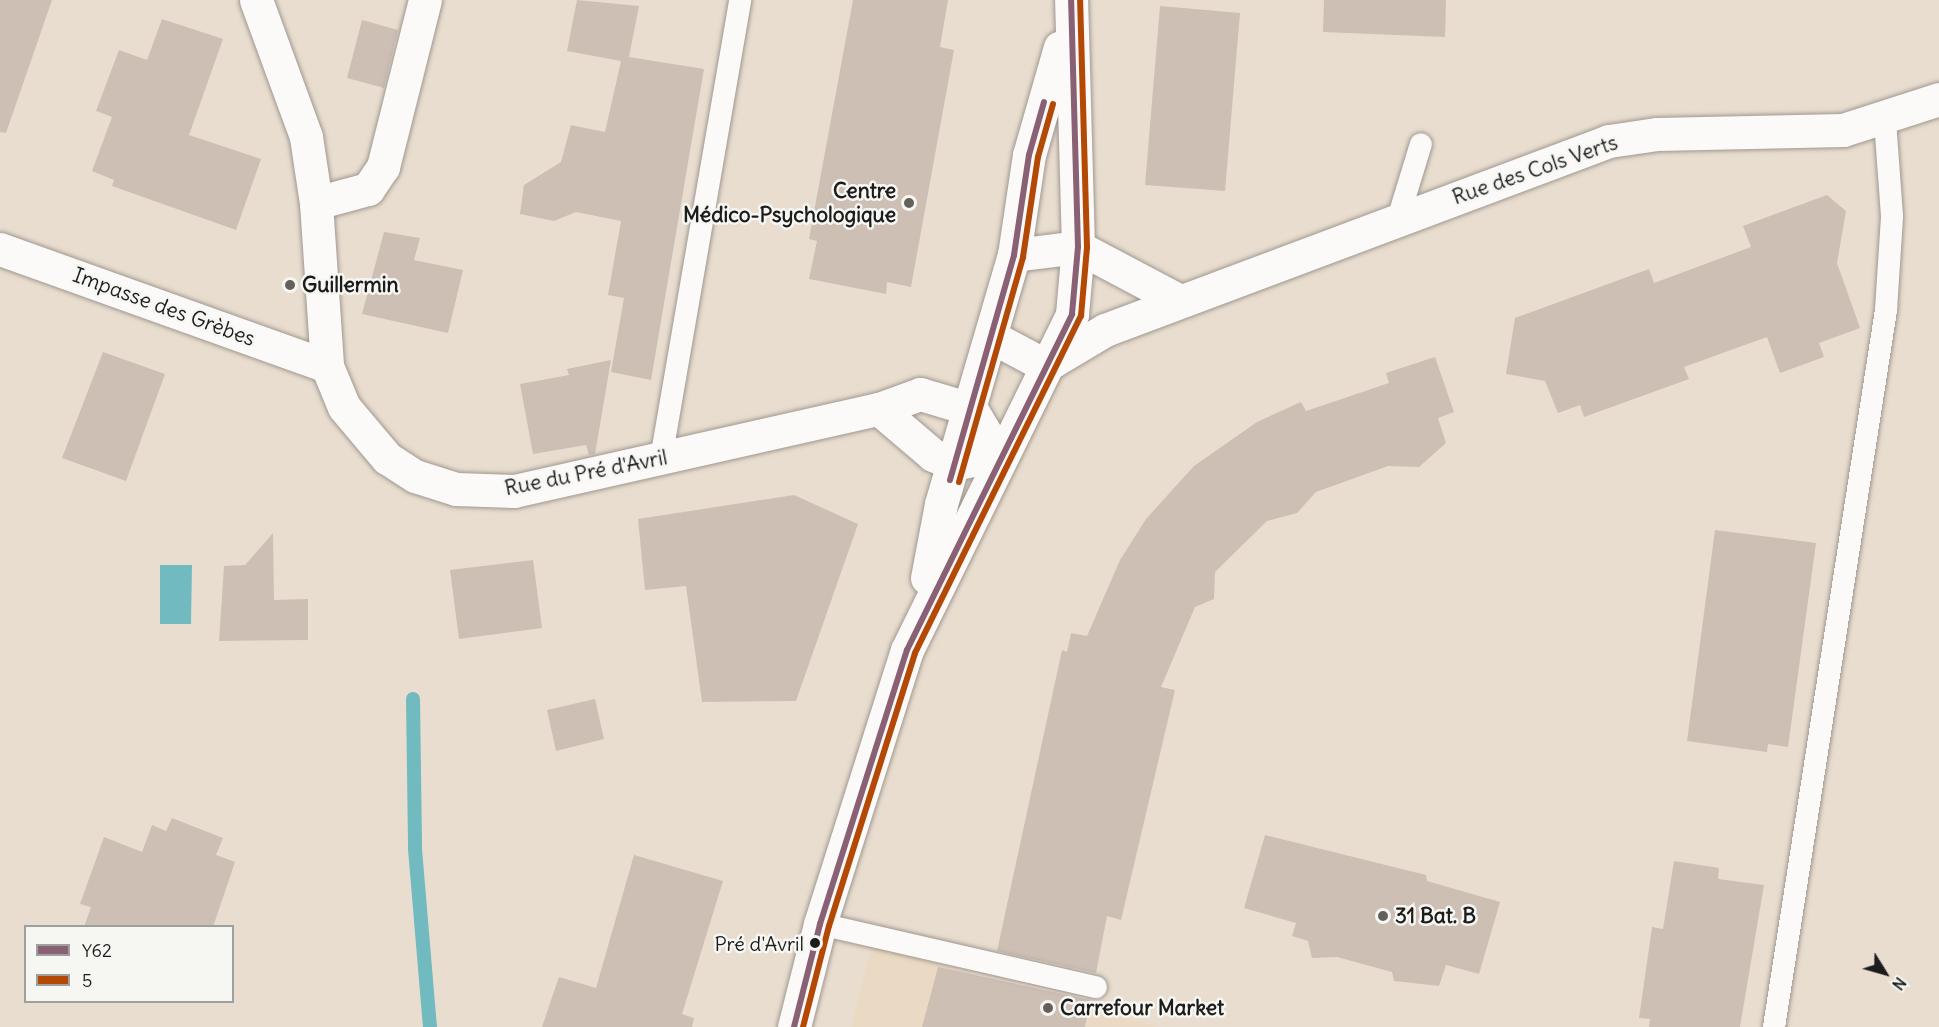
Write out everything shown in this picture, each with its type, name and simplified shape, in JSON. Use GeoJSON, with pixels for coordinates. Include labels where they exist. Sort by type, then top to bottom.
{"type":"FeatureCollection","features":[{"type":"Feature","properties":{"kind":"street","name":"Rue du Pré d'Avril"},"geometry":{"type":"LineString","coordinates":[[255,0],[306,136],[316,203],[327,366],[344,407],[373,444],[415,476],[456,489],[514,491],[879,409],[920,394],[971,409]]}},
{"type":"Feature","properties":{"kind":"street"},"geometry":{"type":"LineString","coordinates":[[316,203],[368,189],[383,167],[425,0]]}},
{"type":"Feature","properties":{"kind":"street"},"geometry":{"type":"LineString","coordinates":[[920,616],[998,454],[1053,361],[1072,314],[1078,247],[1070,7]]}},
{"type":"Feature","properties":{"kind":"street"},"geometry":{"type":"LineString","coordinates":[[794,1027],[820,924],[920,616],[941,504],[955,464],[1014,255],[1029,155],[1070,7]]}},
{"type":"Feature","properties":{"kind":"street","name":"Rue des Cols Verts"},"geometry":{"type":"LineString","coordinates":[[1053,361],[1105,330],[1609,141],[1657,135],[1790,135],[1885,120],[1939,99]]}},
{"type":"Feature","properties":{"kind":"street"},"geometry":{"type":"LineString","coordinates":[[1014,255],[1078,247],[1180,301]]}},
{"type":"Feature","properties":{"kind":"street","name":"Impasse des Grèbes"},"geometry":{"type":"LineString","coordinates":[[0,249],[327,366]]}},
{"type":"Feature","properties":{"kind":"street"},"geometry":{"type":"LineString","coordinates":[[992,337],[1035,360],[1053,361]]}},
{"type":"Feature","properties":{"kind":"street"},"geometry":{"type":"LineString","coordinates":[[879,409],[933,455],[955,464],[998,454]]}},
{"type":"Feature","properties":{"kind":"street"},"geometry":{"type":"LineString","coordinates":[[971,409],[998,454]]}},
{"type":"Feature","properties":{"kind":"lane"},"geometry":{"type":"LineString","coordinates":[[661,459],[740,0]]}},
{"type":"Feature","properties":{"kind":"lane"},"geometry":{"type":"LineString","coordinates":[[1774,1027],[1886,310],[1892,216],[1885,120]]}},
{"type":"Feature","properties":{"kind":"lane"},"geometry":{"type":"LineString","coordinates":[[1398,219],[1421,144]]}},
{"type":"Feature","properties":{"kind":"lane"},"geometry":{"type":"LineString","coordinates":[[820,924],[1096,987]]}},
{"type":"Feature","properties":{"kind":"shaded area"},"geometry":{"type":"Polygon","coordinates":[[[872,945],[1157,1027],[851,1027],[872,945]]]}},
{"type":"Feature","properties":{"kind":"water"},"geometry":{"type":"Polygon","coordinates":[[[160,565],[192,565],[191,624],[160,624],[160,565]]]}},
{"type":"Feature","properties":{"kind":"building"},"geometry":{"type":"Polygon","coordinates":[[[0,0],[52,0],[6,133],[0,132],[0,0]]]}},
{"type":"Feature","properties":{"kind":"building"},"geometry":{"type":"Polygon","coordinates":[[[577,0],[639,6],[629,57],[704,69],[651,380],[611,372],[624,298],[608,295],[621,221],[576,212],[554,221],[520,214],[524,185],[561,162],[571,125],[605,132],[621,61],[567,51],[577,0]]]}},
{"type":"Feature","properties":{"kind":"building"},"geometry":{"type":"Polygon","coordinates":[[[853,0],[948,0],[940,47],[954,50],[911,287],[887,282],[886,294],[809,279],[817,241],[809,239],[853,0]]]}},
{"type":"Feature","properties":{"kind":"building"},"geometry":{"type":"Polygon","coordinates":[[[1324,0],[1446,0],[1445,37],[1323,32],[1324,0]]]}},
{"type":"Feature","properties":{"kind":"building"},"geometry":{"type":"Polygon","coordinates":[[[1160,6],[1240,13],[1225,191],[1145,185],[1160,6]]]}},
{"type":"Feature","properties":{"kind":"building"},"geometry":{"type":"Polygon","coordinates":[[[162,19],[223,39],[189,135],[261,159],[236,230],[112,186],[114,180],[92,171],[112,117],[96,111],[119,50],[147,60],[162,19]]]}},
{"type":"Feature","properties":{"kind":"building"},"geometry":{"type":"Polygon","coordinates":[[[362,20],[398,30],[384,88],[347,78],[362,20]]]}},
{"type":"Feature","properties":{"kind":"building"},"geometry":{"type":"Polygon","coordinates":[[[1827,195],[1846,211],[1837,263],[1860,328],[1819,343],[1824,357],[1780,373],[1767,337],[1684,367],[1689,379],[1584,417],[1580,405],[1558,413],[1545,381],[1506,374],[1515,318],[1649,269],[1654,283],[1751,247],[1743,226],[1827,195]]]}},
{"type":"Feature","properties":{"kind":"building"},"geometry":{"type":"Polygon","coordinates":[[[384,232],[420,238],[414,260],[463,270],[448,333],[362,314],[384,232]]]}},
{"type":"Feature","properties":{"kind":"building"},"geometry":{"type":"Polygon","coordinates":[[[103,352],[165,374],[126,481],[62,458],[103,352]]]}},
{"type":"Feature","properties":{"kind":"building"},"geometry":{"type":"Polygon","coordinates":[[[1435,357],[1454,412],[1438,418],[1446,443],[1419,467],[1388,466],[1316,492],[1297,513],[1267,521],[1215,572],[1214,599],[1195,607],[1161,687],[1175,690],[1121,920],[1107,916],[1096,973],[997,951],[1062,650],[1067,652],[1071,633],[1087,636],[1120,560],[1146,519],[1194,466],[1257,422],[1301,402],[1306,411],[1389,383],[1386,373],[1435,357]]]}},
{"type":"Feature","properties":{"kind":"building"},"geometry":{"type":"Polygon","coordinates":[[[611,360],[595,454],[589,455],[586,445],[533,454],[520,384],[569,375],[567,369],[611,360]]]}},
{"type":"Feature","properties":{"kind":"building"},"geometry":{"type":"Polygon","coordinates":[[[794,495],[858,524],[796,701],[702,702],[686,586],[645,590],[638,519],[794,495]]]}},
{"type":"Feature","properties":{"kind":"building"},"geometry":{"type":"Polygon","coordinates":[[[1715,530],[1816,543],[1788,747],[1768,744],[1767,752],[1687,741],[1715,530]]]}},
{"type":"Feature","properties":{"kind":"building"},"geometry":{"type":"Polygon","coordinates":[[[273,533],[274,600],[308,599],[308,640],[219,641],[224,566],[245,565],[273,533]]]}},
{"type":"Feature","properties":{"kind":"building"},"geometry":{"type":"Polygon","coordinates":[[[533,560],[542,628],[459,639],[450,570],[533,560]]]}},
{"type":"Feature","properties":{"kind":"building"},"geometry":{"type":"Polygon","coordinates":[[[595,699],[604,739],[556,751],[547,710],[595,699]]]}},
{"type":"Feature","properties":{"kind":"building"},"geometry":{"type":"Polygon","coordinates":[[[172,818],[223,838],[216,855],[235,862],[214,925],[85,925],[91,907],[80,904],[104,837],[142,852],[152,825],[166,831],[172,818]]]}},
{"type":"Feature","properties":{"kind":"building","name":"31 Bat. B"},"geometry":{"type":"Polygon","coordinates":[[[1265,835],[1426,875],[1427,881],[1500,902],[1479,974],[1446,965],[1439,986],[1394,981],[1392,972],[1337,957],[1312,958],[1308,941],[1292,936],[1296,923],[1244,908],[1265,835]]]}},
{"type":"Feature","properties":{"kind":"building"},"geometry":{"type":"Polygon","coordinates":[[[634,855],[723,881],[682,1014],[694,1018],[692,1027],[542,1027],[559,977],[596,988],[634,855]]]}},
{"type":"Feature","properties":{"kind":"building"},"geometry":{"type":"Polygon","coordinates":[[[1674,861],[1719,868],[1718,879],[1764,885],[1740,1027],[1649,1027],[1650,1019],[1639,1018],[1652,927],[1663,929],[1674,861]]]}},
{"type":"Feature","properties":{"kind":"building"},"geometry":{"type":"Polygon","coordinates":[[[938,967],[1090,1000],[1085,1027],[922,1027],[938,967]]]}},
{"type":"Feature","properties":{"kind":"waterway"},"geometry":{"type":"LineString","coordinates":[[413,699],[415,849],[430,1027]]}},
{"type":"Feature","properties":{"kind":"transit line","name":"Y62"},"geometry":{"type":"LineString","coordinates":[[794,1027],[820,924],[907,650],[1072,314],[1078,247],[1071,0]]}},
{"type":"Feature","properties":{"kind":"transit line","name":"5"},"geometry":{"type":"LineString","coordinates":[[803,1027],[829,926],[915,653],[1081,316],[1087,247],[1080,0]]}},
{"type":"Feature","properties":{"kind":"transit line","name":"Y62"},"geometry":{"type":"LineString","coordinates":[[950,480],[1014,255],[1029,155],[1044,102]]}},
{"type":"Feature","properties":{"kind":"transit line","name":"5"},"geometry":{"type":"LineString","coordinates":[[959,482],[1023,257],[1038,157],[1053,104]]}},
{"type":"Feature","properties":{"kind":"place","name":"Centre Médico-Psychologique"},"geometry":{"type":"Point","coordinates":[909,203]}},
{"type":"Feature","properties":{"kind":"place","name":"Guillermin"},"geometry":{"type":"Point","coordinates":[290,285]}},
{"type":"Feature","properties":{"kind":"place","name":"31 Bat. B"},"geometry":{"type":"Point","coordinates":[1383,916]}},
{"type":"Feature","properties":{"kind":"place","name":"Pré d'Avril"},"geometry":{"type":"Point","coordinates":[815,943]}},
{"type":"Feature","properties":{"kind":"place","name":"Carrefour Market"},"geometry":{"type":"Point","coordinates":[1048,1008]}}]}
